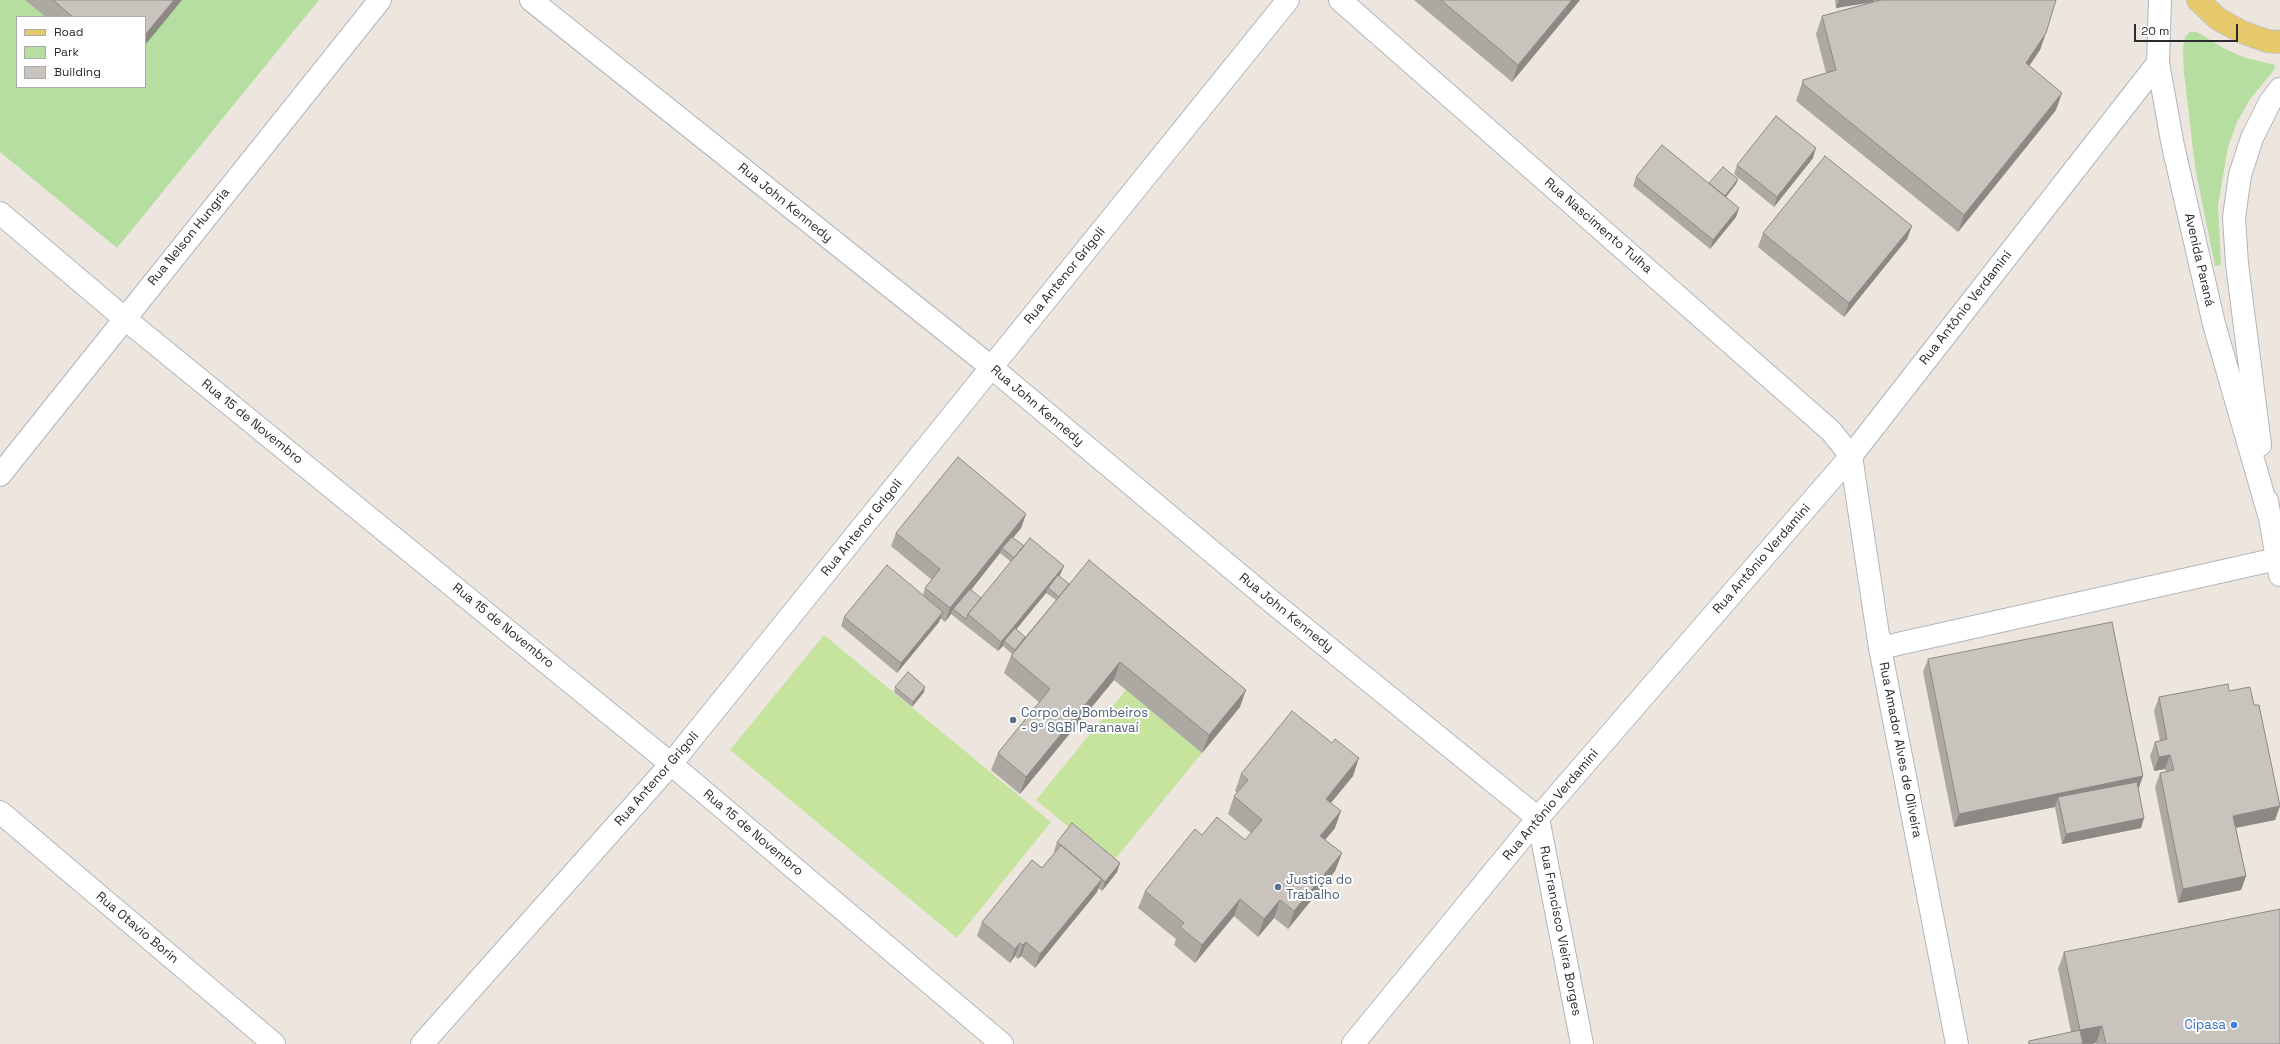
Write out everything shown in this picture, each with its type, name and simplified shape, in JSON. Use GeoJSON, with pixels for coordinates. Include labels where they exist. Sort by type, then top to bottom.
{"type":"FeatureCollection","features":[{"type":"Feature","properties":{"kind":"main road"},"geometry":{"type":"LineString","coordinates":[[2198,0],[2218,19],[2242,32],[2267,41],[2280,42]]}},
{"type":"Feature","properties":{"kind":"street","name":"Rua Nelson Hungria"},"geometry":{"type":"LineString","coordinates":[[0,475],[124,318],[380,0]]}},
{"type":"Feature","properties":{"kind":"street","name":"Rua John Kennedy"},"geometry":{"type":"LineString","coordinates":[[531,0],[991,367],[1266,597],[1538,818]]}},
{"type":"Feature","properties":{"kind":"street","name":"Rua Antenor Grigoli"},"geometry":{"type":"LineString","coordinates":[[422,1044],[672,764],[1288,0]]}},
{"type":"Feature","properties":{"kind":"street","name":"Rua Nascimento Tulha"},"geometry":{"type":"LineString","coordinates":[[1340,0],[1831,431],[1851,456]]}},
{"type":"Feature","properties":{"kind":"street","name":"Avenida Paraná"},"geometry":{"type":"LineString","coordinates":[[2160,0],[2158,63],[2173,146],[2214,324],[2269,515]]}},
{"type":"Feature","properties":{"kind":"street","name":"Rua Antônio Verdamini"},"geometry":{"type":"LineString","coordinates":[[1353,1044],[1538,818],[1851,456],[2158,63]]}},
{"type":"Feature","properties":{"kind":"street","name":"Avenida Paraná"},"geometry":{"type":"LineString","coordinates":[[2278,567],[2269,515],[2237,264],[2234,217],[2240,175],[2252,138],[2270,102],[2280,89]]}},
{"type":"Feature","properties":{"kind":"street","name":"Rua 15 de Novembro"},"geometry":{"type":"LineString","coordinates":[[0,213],[124,318],[672,764],[1002,1044]]}},
{"type":"Feature","properties":{"kind":"street","name":"Rua Amador Alves de Oliveira"},"geometry":{"type":"LineString","coordinates":[[1851,456],[1880,648],[1958,1044]]}},
{"type":"Feature","properties":{"kind":"street"},"geometry":{"type":"LineString","coordinates":[[1880,648],[2278,567]]}},
{"type":"Feature","properties":{"kind":"street","name":"Rua Otavio Borin"},"geometry":{"type":"LineString","coordinates":[[0,812],[274,1044]]}},
{"type":"Feature","properties":{"kind":"street","name":"Rua Francisco Vieira Borges"},"geometry":{"type":"LineString","coordinates":[[1538,818],[1582,1044]]}},
{"type":"Feature","properties":{"kind":"green space"},"geometry":{"type":"Polygon","coordinates":[[[0,0],[319,0],[117,248],[0,152],[0,0]]]}},
{"type":"Feature","properties":{"kind":"green space"},"geometry":{"type":"Polygon","coordinates":[[[2190,32],[2197,32],[2225,49],[2246,58],[2275,65],[2274,70],[2250,99],[2237,122],[2228,147],[2218,205],[2221,265],[2215,266],[2195,167],[2184,72],[2183,48],[2185,37],[2190,32]]]}},
{"type":"Feature","properties":{"kind":"green space"},"geometry":{"type":"Polygon","coordinates":[[[824,635],[1051,822],[957,938],[730,750],[824,635]]]}},
{"type":"Feature","properties":{"kind":"green space"},"geometry":{"type":"Polygon","coordinates":[[[1126,690],[1202,753],[1112,863],[1036,800],[1126,690]]]}},
{"type":"Feature","properties":{"kind":"building"},"geometry":{"type":"Polygon","coordinates":[[[53,0],[174,0],[146,34],[146,16],[72,16],[53,0]]]}},
{"type":"Feature","properties":{"kind":"building"},"geometry":{"type":"Polygon","coordinates":[[[1441,0],[1572,0],[1518,65],[1441,0]]]}},
{"type":"Feature","properties":{"kind":"building"},"geometry":{"type":"Polygon","coordinates":[[[1881,0],[2056,0],[2046,33],[2026,63],[2062,93],[1964,215],[1803,84],[1803,80],[1836,70],[1822,16],[1881,0]]]}},
{"type":"Feature","properties":{"kind":"building"},"geometry":{"type":"Polygon","coordinates":[[[1776,116],[1816,148],[1777,197],[1737,165],[1776,116]]]}},
{"type":"Feature","properties":{"kind":"building"},"geometry":{"type":"Polygon","coordinates":[[[1662,145],[1739,208],[1713,240],[1636,177],[1662,145]]]}},
{"type":"Feature","properties":{"kind":"building"},"geometry":{"type":"Polygon","coordinates":[[[1825,156],[1912,226],[1849,303],[1763,233],[1825,156]]]}},
{"type":"Feature","properties":{"kind":"building"},"geometry":{"type":"Polygon","coordinates":[[[1723,167],[1738,179],[1725,196],[1709,183],[1723,167]]]}},
{"type":"Feature","properties":{"kind":"building"},"geometry":{"type":"Polygon","coordinates":[[[958,457],[1026,514],[950,608],[925,588],[940,569],[896,533],[958,457]]]}},
{"type":"Feature","properties":{"kind":"building"},"geometry":{"type":"Polygon","coordinates":[[[1012,537],[1024,546],[1014,558],[1002,548],[1012,537]]]}},
{"type":"Feature","properties":{"kind":"building"},"geometry":{"type":"Polygon","coordinates":[[[1030,538],[1064,566],[1001,642],[968,614],[1030,538]]]}},
{"type":"Feature","properties":{"kind":"building"},"geometry":{"type":"Polygon","coordinates":[[[1089,560],[1246,690],[1209,735],[1120,662],[1026,777],[998,753],[1050,689],[1011,656],[1089,560]]]}},
{"type":"Feature","properties":{"kind":"building"},"geometry":{"type":"Polygon","coordinates":[[[887,565],[943,612],[901,663],[844,617],[887,565]]]}},
{"type":"Feature","properties":{"kind":"building"},"geometry":{"type":"Polygon","coordinates":[[[1058,575],[1069,584],[1059,597],[1048,588],[1058,575]]]}},
{"type":"Feature","properties":{"kind":"building"},"geometry":{"type":"Polygon","coordinates":[[[970,589],[981,598],[968,614],[966,619],[953,609],[970,589]]]}},
{"type":"Feature","properties":{"kind":"building"},"geometry":{"type":"Polygon","coordinates":[[[2112,622],[2143,776],[1959,814],[1928,659],[2112,622]]]}},
{"type":"Feature","properties":{"kind":"building"},"geometry":{"type":"Polygon","coordinates":[[[1015,628],[1025,637],[1015,650],[1004,641],[1015,628]]]}},
{"type":"Feature","properties":{"kind":"building"},"geometry":{"type":"Polygon","coordinates":[[[908,672],[925,687],[913,702],[895,687],[908,672]]]}},
{"type":"Feature","properties":{"kind":"building"},"geometry":{"type":"Polygon","coordinates":[[[2228,684],[2229,691],[2250,687],[2254,705],[2259,705],[2280,806],[2233,816],[2246,876],[2183,889],[2160,773],[2174,770],[2170,755],[2159,757],[2155,742],[2167,739],[2159,697],[2228,684]]]}},
{"type":"Feature","properties":{"kind":"building"},"geometry":{"type":"Polygon","coordinates":[[[1292,711],[1332,743],[1335,739],[1359,758],[1326,799],[1341,811],[1320,836],[1342,853],[1294,911],[1280,900],[1264,919],[1240,899],[1202,945],[1180,927],[1184,923],[1145,891],[1195,829],[1202,835],[1217,817],[1245,840],[1262,820],[1234,796],[1248,780],[1241,774],[1292,711]]]}},
{"type":"Feature","properties":{"kind":"building"},"geometry":{"type":"Polygon","coordinates":[[[2137,782],[2144,818],[2066,834],[2058,797],[2137,782]]]}},
{"type":"Feature","properties":{"kind":"building"},"geometry":{"type":"Polygon","coordinates":[[[1072,823],[1120,863],[1105,882],[1057,842],[1072,823]]]}},
{"type":"Feature","properties":{"kind":"building"},"geometry":{"type":"Polygon","coordinates":[[[1061,845],[1102,879],[1040,954],[1026,942],[1023,945],[1020,943],[1015,949],[982,922],[1032,860],[1042,868],[1061,845]]]}},
{"type":"Feature","properties":{"kind":"building"},"geometry":{"type":"Polygon","coordinates":[[[2280,909],[2280,1044],[2106,1044],[2102,1026],[2080,1030],[2064,952],[2280,909]]]}},
{"type":"Feature","properties":{"kind":"building"},"geometry":{"type":"Polygon","coordinates":[[[2080,1030],[2083,1044],[2029,1044],[2029,1041],[2080,1030]]]}},
{"type":"Feature","properties":{"kind":"place","name":"Corpo de Bombeiros - 9º SGBI Paranavaí"},"geometry":{"type":"Point","coordinates":[1013,720]}},
{"type":"Feature","properties":{"kind":"place","name":"Justiça do Trabalho"},"geometry":{"type":"Point","coordinates":[1278,887]}},
{"type":"Feature","properties":{"kind":"place","name":"Cipasa"},"geometry":{"type":"Point","coordinates":[2234,1025]}}]}
